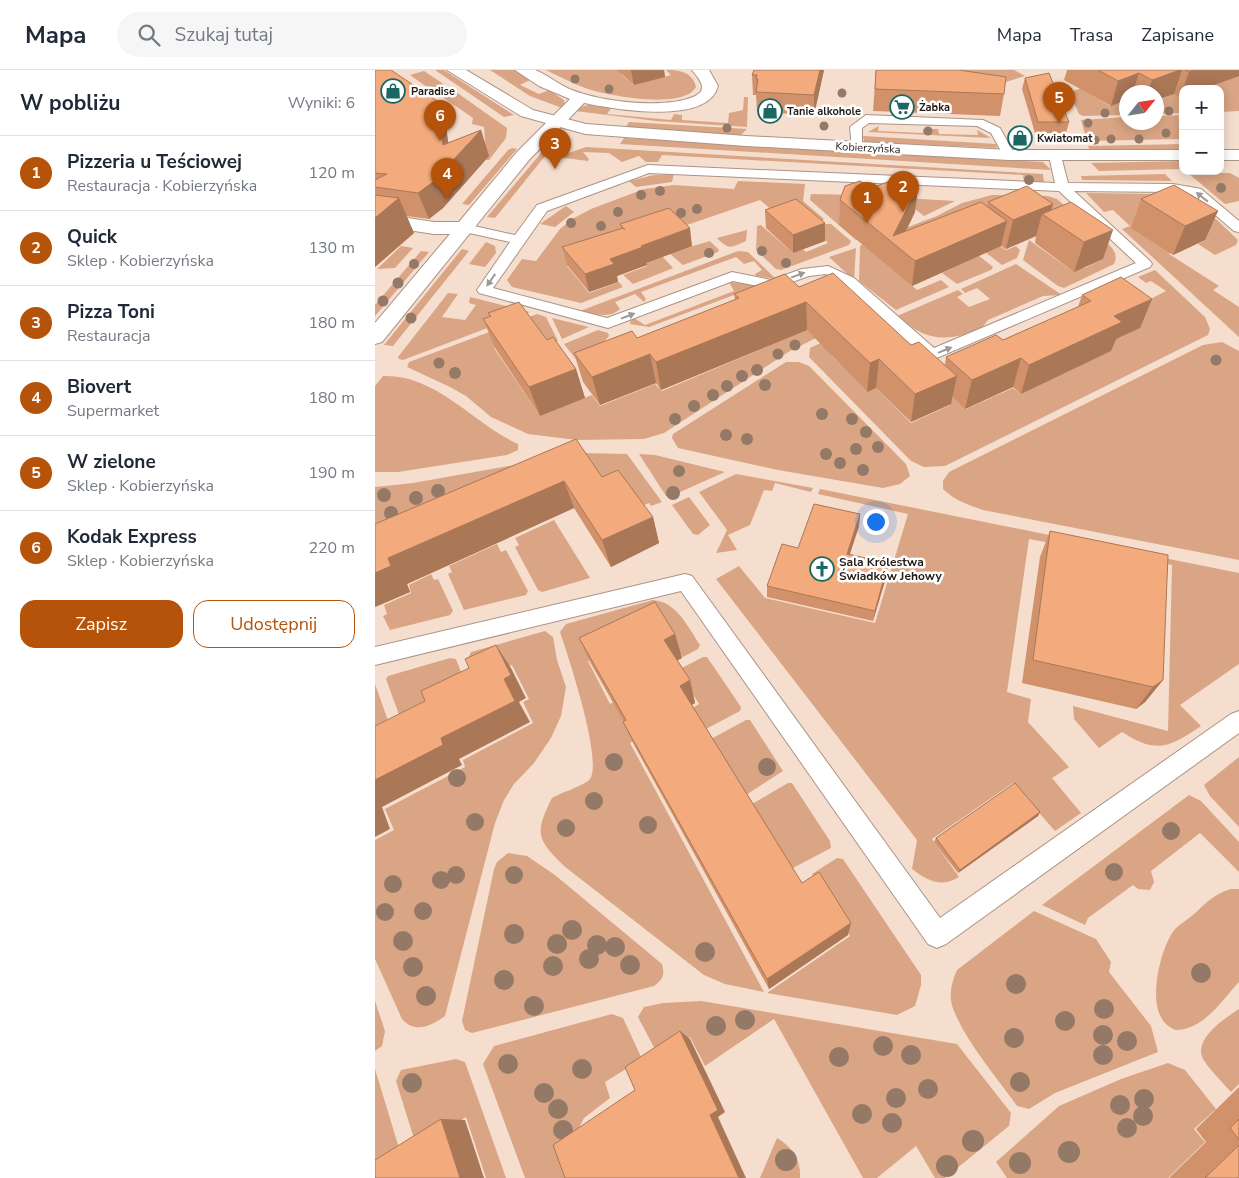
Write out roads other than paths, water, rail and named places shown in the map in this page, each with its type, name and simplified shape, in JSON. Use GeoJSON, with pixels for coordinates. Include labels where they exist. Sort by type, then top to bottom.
{"type":"FeatureCollection","features":[{"type":"Feature","properties":{"kind":"street","name":"Kobierzyńska"},"geometry":{"type":"LineString","coordinates":[[455,70],[527,113],[585,129],[1009,155],[1179,156]]}},
{"type":"Feature","properties":{"kind":"street"},"geometry":{"type":"LineString","coordinates":[[523,70],[561,91],[580,98],[637,106],[684,105],[703,98],[711,86],[709,79],[700,70]]}},
{"type":"Feature","properties":{"kind":"street"},"geometry":{"type":"LineString","coordinates":[[375,337],[523,156],[554,122],[580,98]]}},
{"type":"Feature","properties":{"kind":"street"},"geometry":{"type":"LineString","coordinates":[[1224,155],[1239,155]]}},
{"type":"Feature","properties":{"kind":"street"},"geometry":{"type":"LineString","coordinates":[[375,219],[434,228],[465,228]]}},
{"type":"Feature","properties":{"kind":"lane"},"geometry":{"type":"LineString","coordinates":[[855,147],[856,127],[866,119],[979,123],[997,131],[1009,155]]}},
{"type":"Feature","properties":{"kind":"lane"},"geometry":{"type":"LineString","coordinates":[[1055,156],[1062,188],[1145,264],[932,355],[849,282],[828,270],[807,272],[772,285],[732,276],[609,323],[484,290],[541,208],[648,169],[1062,188],[1173,188],[1196,192],[1239,228]]}},
{"type":"Feature","properties":{"kind":"lane"},"geometry":{"type":"LineString","coordinates":[[465,228],[518,240]]}},
{"type":"Feature","properties":{"kind":"lane"},"geometry":{"type":"LineString","coordinates":[[375,656],[685,582],[937,934],[1239,721]]}},
{"type":"Feature","properties":{"kind":"place","name":"Paradise"},"geometry":{"type":"Point","coordinates":[393,91]}},
{"type":"Feature","properties":{"kind":"place","name":"Żabka"},"geometry":{"type":"Point","coordinates":[902,107]}},
{"type":"Feature","properties":{"kind":"place","name":"Tanie alkohole"},"geometry":{"type":"Point","coordinates":[770,111]}},
{"type":"Feature","properties":{"kind":"place","name":"W zielone"},"geometry":{"type":"Point","coordinates":[1059,123]}},
{"type":"Feature","properties":{"kind":"place","name":"Kwiatomat"},"geometry":{"type":"Point","coordinates":[1020,138]}},
{"type":"Feature","properties":{"kind":"place","name":"Kodak Express"},"geometry":{"type":"Point","coordinates":[440,141]}},
{"type":"Feature","properties":{"kind":"place","name":"Pizza Toni"},"geometry":{"type":"Point","coordinates":[555,169]}},
{"type":"Feature","properties":{"kind":"place","name":"Biovert"},"geometry":{"type":"Point","coordinates":[447,199]}},
{"type":"Feature","properties":{"kind":"place","name":"Quick"},"geometry":{"type":"Point","coordinates":[903,212]}},
{"type":"Feature","properties":{"kind":"place","name":"Pizzeria u Teściowej"},"geometry":{"type":"Point","coordinates":[867,223]}},
{"type":"Feature","properties":{"kind":"place","name":"Sala Królestwa Świadków Jehowy"},"geometry":{"type":"Point","coordinates":[822,569]}}]}
